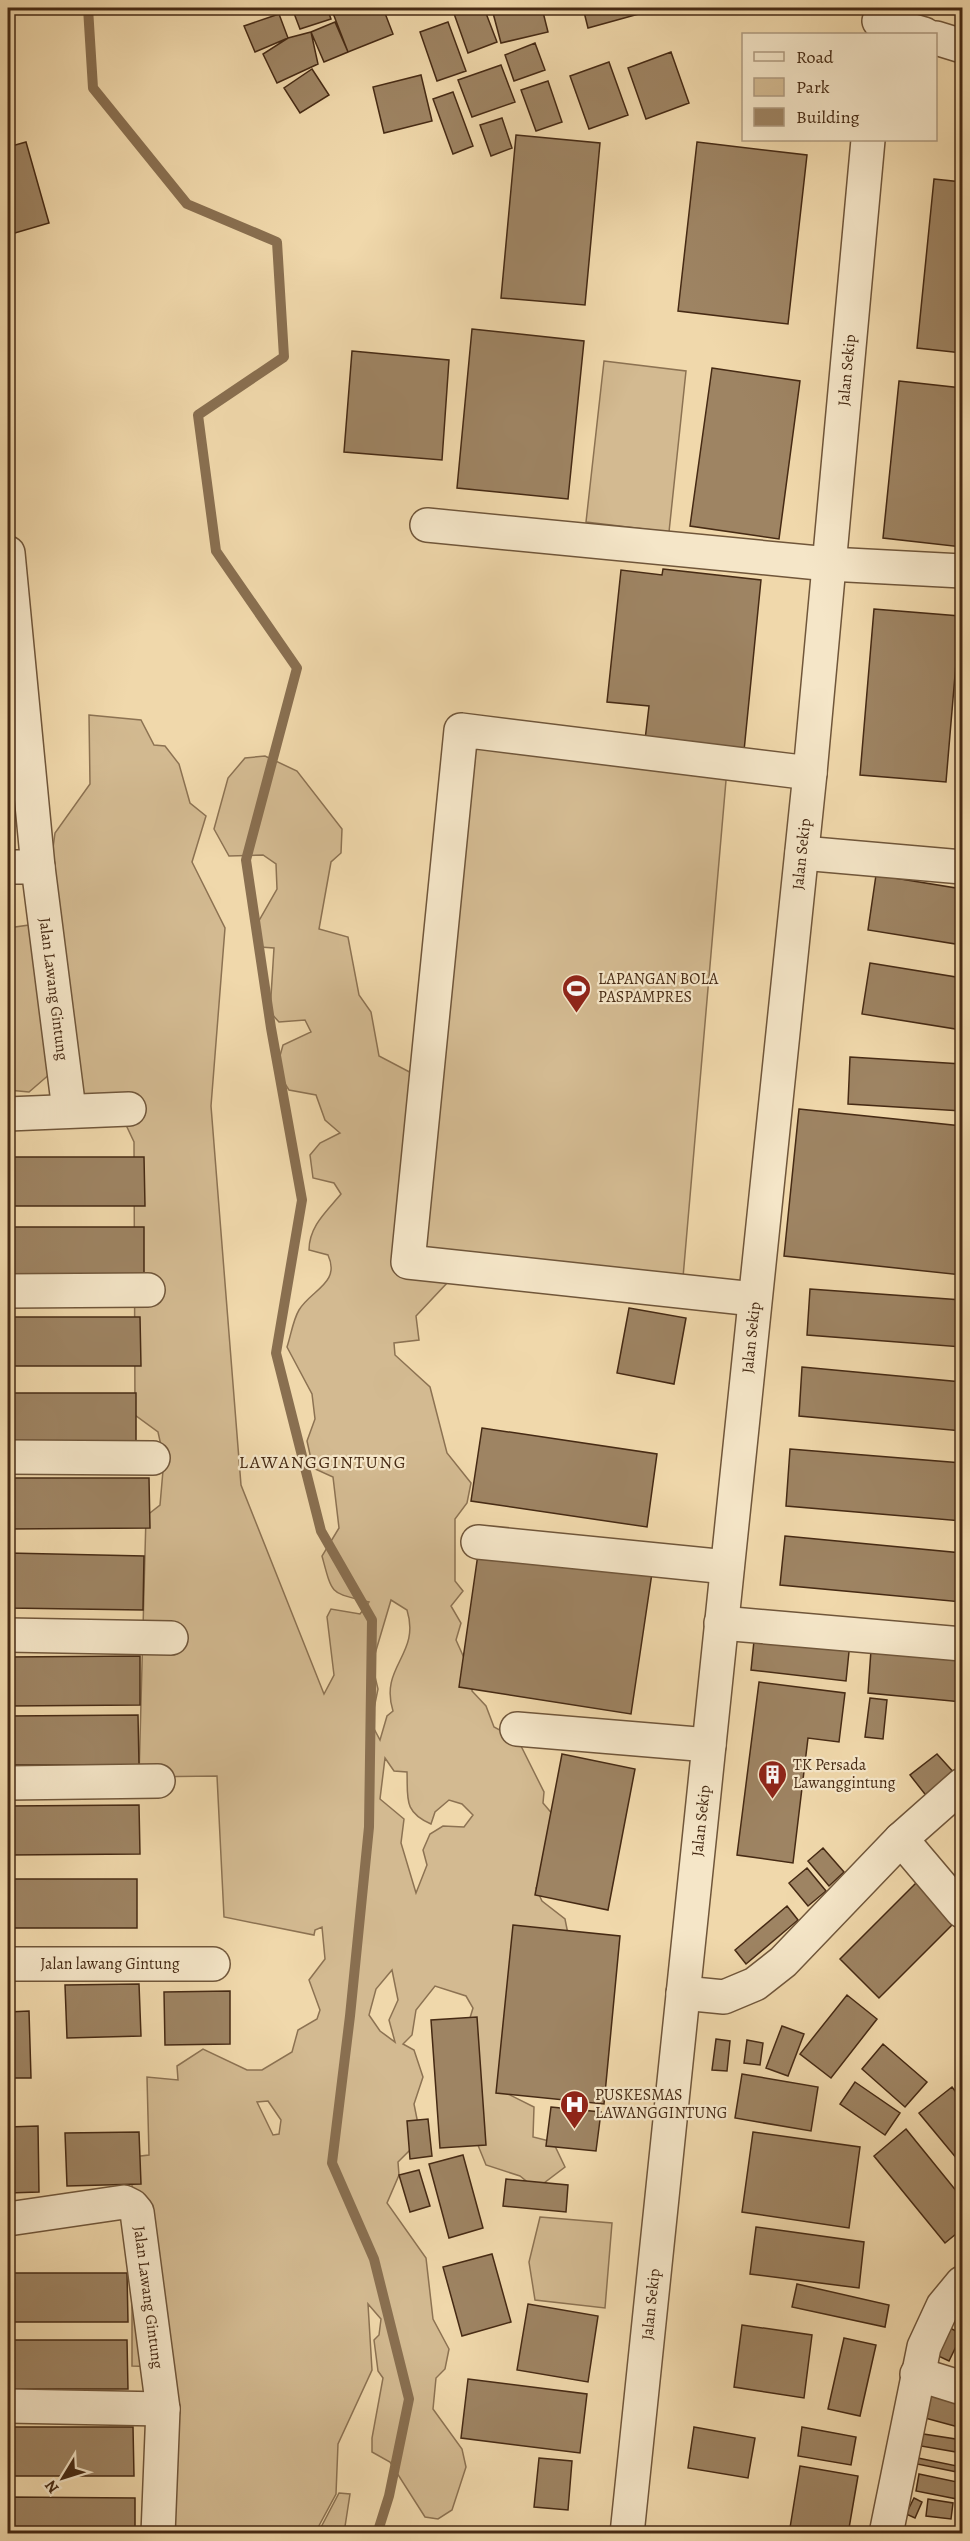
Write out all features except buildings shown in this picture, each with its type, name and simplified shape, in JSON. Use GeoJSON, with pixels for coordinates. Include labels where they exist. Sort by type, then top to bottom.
{"type":"FeatureCollection","features":[{"type":"Feature","properties":{"kind":"street"},"geometry":{"type":"LineString","coordinates":[[879,21],[921,33]]}},
{"type":"Feature","properties":{"kind":"street"},"geometry":{"type":"LineString","coordinates":[[937,38],[963,46]]}},
{"type":"Feature","properties":{"kind":"street","name":"Jalan Sekip"},"geometry":{"type":"LineString","coordinates":[[627,2534],[802,853],[868,141]]}},
{"type":"Feature","properties":{"kind":"street"},"geometry":{"type":"LineString","coordinates":[[427,525],[828,564],[963,572]]}},
{"type":"Feature","properties":{"kind":"street","name":"Jalan Lawang Gintung"},"geometry":{"type":"LineString","coordinates":[[8,553],[23,867],[69,1110]]}},
{"type":"Feature","properties":{"kind":"street"},"geometry":{"type":"LineString","coordinates":[[754,1299],[408,1262],[461,730],[810,773]]}},
{"type":"Feature","properties":{"kind":"street"},"geometry":{"type":"LineString","coordinates":[[802,853],[963,867]]}},
{"type":"Feature","properties":{"kind":"street"},"geometry":{"type":"LineString","coordinates":[[8,1114],[129,1109]]}},
{"type":"Feature","properties":{"kind":"street"},"geometry":{"type":"LineString","coordinates":[[8,1291],[148,1290]]}},
{"type":"Feature","properties":{"kind":"street"},"geometry":{"type":"LineString","coordinates":[[8,1457],[153,1458]]}},
{"type":"Feature","properties":{"kind":"street"},"geometry":{"type":"LineString","coordinates":[[478,1542],[727,1568]]}},
{"type":"Feature","properties":{"kind":"street"},"geometry":{"type":"LineString","coordinates":[[721,1623],[963,1644]]}},
{"type":"Feature","properties":{"kind":"street"},"geometry":{"type":"LineString","coordinates":[[8,1635],[171,1638]]}},
{"type":"Feature","properties":{"kind":"street"},"geometry":{"type":"LineString","coordinates":[[517,1729],[709,1744]]}},
{"type":"Feature","properties":{"kind":"street"},"geometry":{"type":"LineString","coordinates":[[8,1783],[158,1781]]}},
{"type":"Feature","properties":{"kind":"street"},"geometry":{"type":"LineString","coordinates":[[683,1993],[724,1997],[755,1984],[783,1962],[901,1839],[963,1785]]}},
{"type":"Feature","properties":{"kind":"street"},"geometry":{"type":"LineString","coordinates":[[901,1839],[963,1911]]}},
{"type":"Feature","properties":{"kind":"street","name":"Jalan lawang Gintung"},"geometry":{"type":"LineString","coordinates":[[8,1964],[213,1965]]}},
{"type":"Feature","properties":{"kind":"street","name":"Jalan Lawang Gintung"},"geometry":{"type":"LineString","coordinates":[[8,2219],[124,2202],[137,2212],[163,2409],[158,2534]]}},
{"type":"Feature","properties":{"kind":"street"},"geometry":{"type":"LineString","coordinates":[[886,2534],[924,2347],[933,2323],[963,2283]]}},
{"type":"Feature","properties":{"kind":"street"},"geometry":{"type":"LineString","coordinates":[[917,2374],[963,2388]]}},
{"type":"Feature","properties":{"kind":"street"},"geometry":{"type":"LineString","coordinates":[[8,2406],[163,2409]]}},
{"type":"Feature","properties":{"kind":"green space"},"geometry":{"type":"Polygon","coordinates":[[[604,361],[686,371],[669,532],[586,522],[604,361]]]}},
{"type":"Feature","properties":{"kind":"green space"},"geometry":{"type":"Polygon","coordinates":[[[89,715],[141,720],[154,745],[165,746],[179,764],[190,803],[206,816],[192,862],[225,928],[211,1106],[241,1485],[324,1694],[334,1675],[327,1617],[331,1609],[360,1614],[369,1602],[340,1594],[331,1586],[328,1579],[322,1556],[339,1528],[333,1477],[313,1468],[307,1441],[315,1419],[312,1394],[287,1347],[299,1310],[323,1286],[331,1273],[328,1255],[309,1250],[310,1241],[315,1226],[341,1194],[334,1183],[313,1178],[310,1155],[320,1143],[340,1133],[325,1120],[316,1095],[289,1090],[276,1070],[283,1045],[311,1032],[305,1020],[279,1022],[270,1012],[274,948],[260,947],[256,926],[277,889],[276,864],[263,855],[229,856],[214,829],[228,778],[245,758],[265,756],[297,771],[342,829],[341,853],[331,862],[319,929],[348,937],[359,995],[371,1012],[379,1056],[440,1088],[477,739],[727,769],[682,1289],[423,1256],[431,1175],[405,1221],[402,1256],[417,1269],[425,1265],[439,1267],[447,1283],[416,1316],[419,1340],[394,1343],[395,1355],[430,1387],[447,1453],[471,1483],[467,1503],[455,1519],[455,1581],[463,1591],[451,1606],[461,1623],[456,1640],[473,1678],[472,1691],[486,1706],[494,1727],[518,1740],[544,1792],[543,1803],[565,1829],[551,1846],[554,1872],[536,1888],[542,1901],[565,1919],[570,1944],[552,1959],[540,1987],[516,1996],[510,2006],[522,2035],[504,2042],[507,2061],[502,2091],[534,2107],[533,2137],[553,2142],[565,2167],[536,2189],[520,2176],[486,2165],[473,2133],[478,2101],[466,2079],[476,2059],[466,2031],[473,2008],[466,1996],[435,1986],[416,2010],[412,2035],[403,2044],[414,2050],[423,2077],[414,2104],[421,2139],[398,2162],[399,2175],[387,2203],[426,2258],[433,2319],[449,2349],[445,2369],[436,2378],[433,2409],[462,2449],[466,2467],[452,2510],[438,2519],[425,2517],[390,2462],[372,2452],[372,2438],[383,2378],[378,2371],[374,2340],[379,2335],[381,2319],[368,2304],[372,2370],[338,2444],[336,2494],[315,2533],[144,2533],[144,2508],[166,2507],[162,2367],[132,2366],[132,2157],[149,2155],[147,2077],[178,2080],[177,2066],[203,2049],[247,2070],[262,2070],[292,2052],[298,2030],[317,2019],[320,2010],[309,1980],[325,1959],[322,1927],[315,1930],[314,1935],[224,1917],[217,1776],[139,1777],[146,1516],[160,1505],[164,1459],[158,1432],[135,1415],[134,1142],[126,1125],[109,1116],[81,1122],[66,1060],[29,1092],[8,1090],[8,928],[29,925],[49,878],[55,833],[90,784],[89,715]],[[391,1600],[372,1664],[378,1689],[371,1723],[380,1740],[387,1716],[393,1711],[390,1696],[391,1683],[409,1638],[410,1625],[407,1610],[391,1600]],[[385,1758],[380,1799],[404,1819],[401,1843],[416,1893],[427,1865],[423,1850],[430,1834],[443,1826],[464,1827],[473,1815],[462,1804],[449,1800],[435,1812],[431,1824],[422,1819],[411,1809],[409,1803],[407,1772],[394,1771],[385,1758]],[[392,1970],[376,1989],[369,2015],[380,2031],[395,2042],[389,2020],[398,2000],[392,1970]],[[268,2101],[257,2102],[273,2135],[279,2134],[281,2120],[268,2101]]]}},
{"type":"Feature","properties":{"kind":"green space"},"geometry":{"type":"Polygon","coordinates":[[[540,2217],[612,2223],[605,2308],[535,2300],[529,2262],[540,2217]]]}},
{"type":"Feature","properties":{"kind":"green space"},"geometry":{"type":"Polygon","coordinates":[[[339,2493],[350,2494],[344,2533],[318,2533],[339,2493]]]}},
{"type":"Feature","properties":{"kind":"waterway"},"geometry":{"type":"LineString","coordinates":[[88,8],[93,88],[187,204],[277,242],[284,357],[198,415],[216,551],[297,668],[246,860],[271,1028],[302,1200],[276,1353],[321,1531],[372,1620],[369,1827],[350,2016],[332,2163],[374,2259],[409,2399],[389,2496],[377,2534]]}},
{"type":"Feature","properties":{"kind":"place","name":"LAPANGAN BOLA PASPAMPRES"},"geometry":{"type":"Point","coordinates":[577,1014]}},
{"type":"Feature","properties":{"kind":"place","name":"TK Persada Lawanggintung"},"geometry":{"type":"Point","coordinates":[772,1800]}},
{"type":"Feature","properties":{"kind":"place","name":"PUSKESMAS LAWANGGINTUNG"},"geometry":{"type":"Point","coordinates":[574,2130]}},
{"type":"Feature","properties":{"kind":"district","name":"LAWANGGINTUNG"},"geometry":{"type":"Point","coordinates":[323,1462]}}]}
